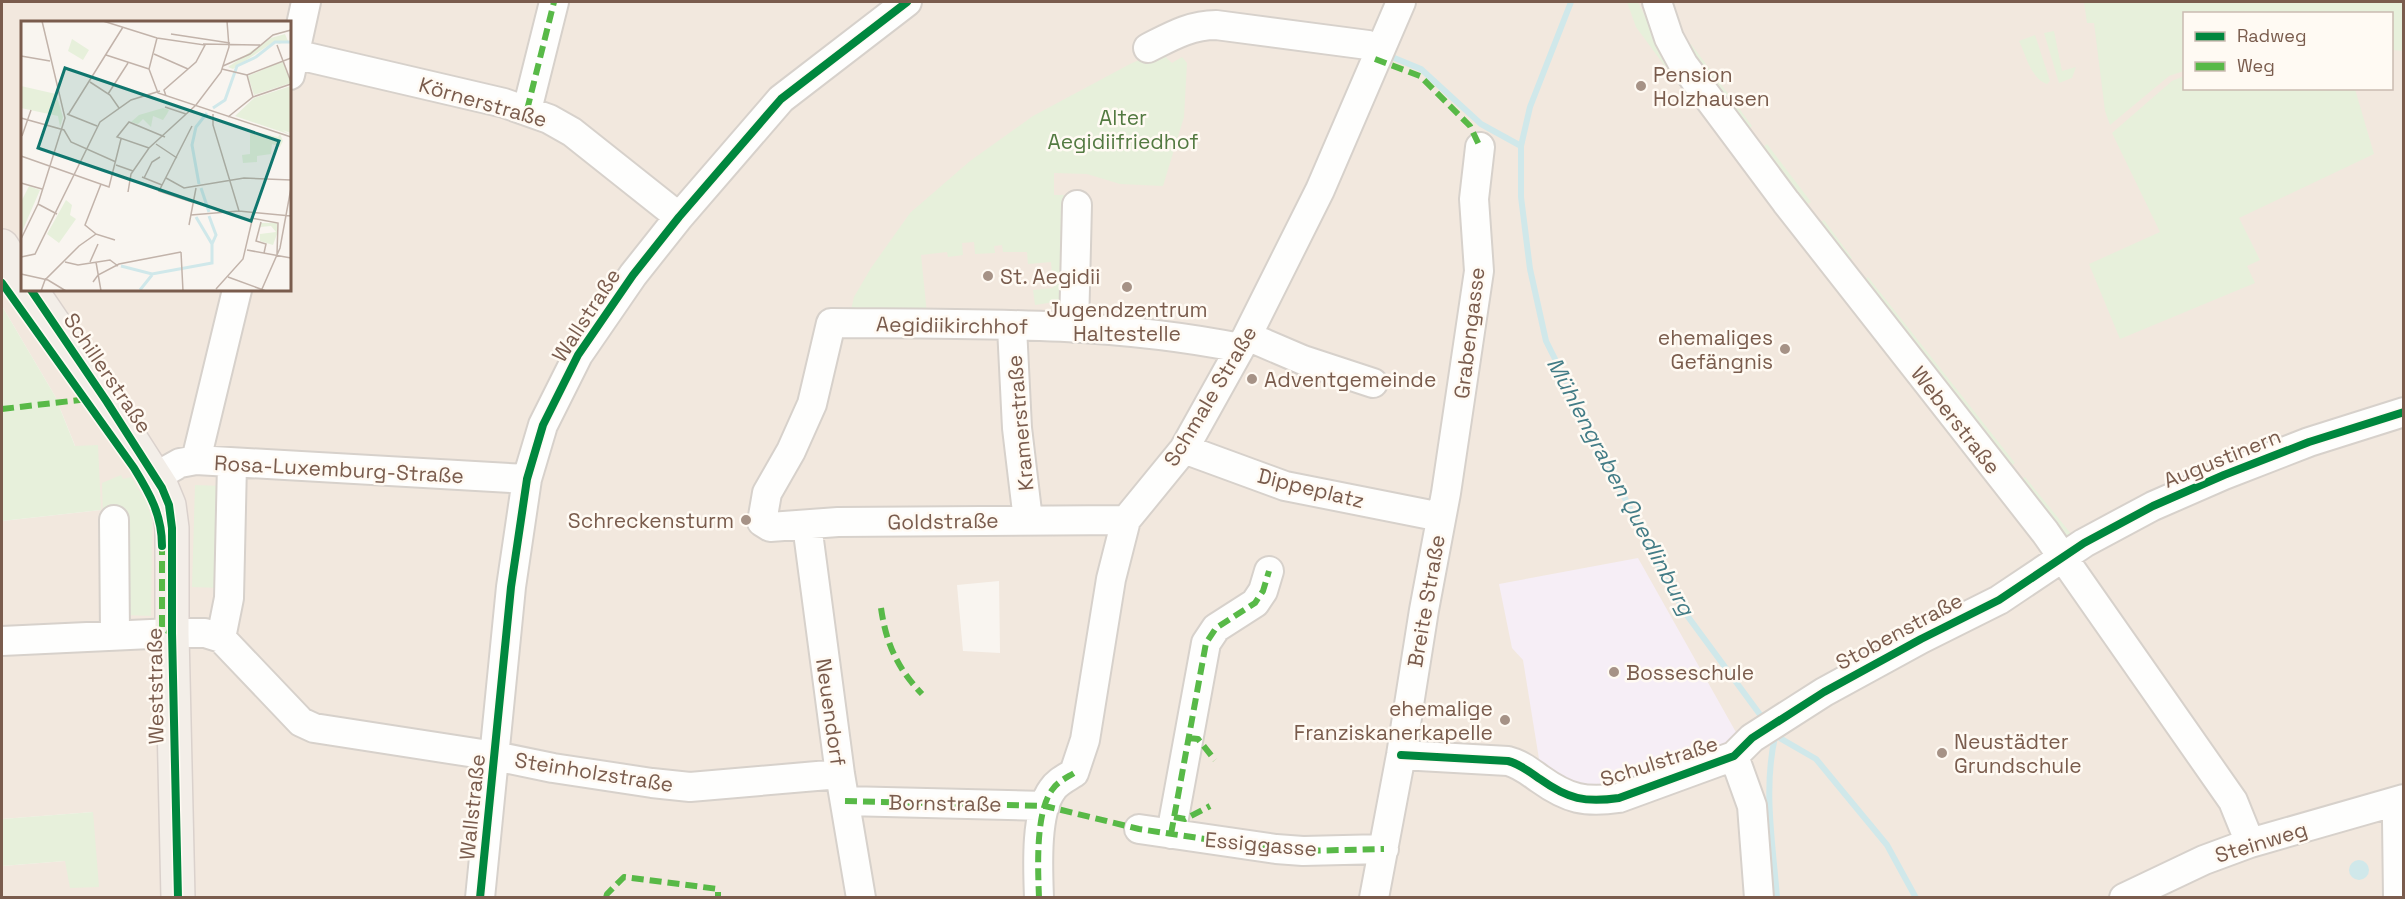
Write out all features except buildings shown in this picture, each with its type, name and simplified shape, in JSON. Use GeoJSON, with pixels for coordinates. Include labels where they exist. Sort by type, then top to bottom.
{"type":"FeatureCollection","features":[{"type":"Feature","properties":{"kind":"main road"},"geometry":{"type":"LineString","coordinates":[[2,246],[21,275]]}},
{"type":"Feature","properties":{"kind":"main road","name":"Schillerstraße"},"geometry":{"type":"LineString","coordinates":[[32,291],[155,477]]}},
{"type":"Feature","properties":{"kind":"main road","name":"Weststraße"},"geometry":{"type":"LineString","coordinates":[[155,477],[167,498],[172,519],[172,633],[178,897]]}},
{"type":"Feature","properties":{"kind":"street"},"geometry":{"type":"LineString","coordinates":[[292,64],[306,2]]}},
{"type":"Feature","properties":{"kind":"street"},"geometry":{"type":"LineString","coordinates":[[527,110],[554,2]]}},
{"type":"Feature","properties":{"kind":"street","name":"Wallstraße"},"geometry":{"type":"LineString","coordinates":[[480,897],[511,587],[527,479],[543,425],[578,355],[633,275],[679,217],[781,99],[907,2]]}},
{"type":"Feature","properties":{"kind":"street","name":"Schmale Straße"},"geometry":{"type":"LineString","coordinates":[[1039,897],[1038,844],[1045,806],[1051,791],[1060,781],[1074,773],[1084,740],[1111,579],[1126,520],[1184,450],[1244,342],[1320,190],[1401,2]]}},
{"type":"Feature","properties":{"kind":"street","name":"Weberstraße"},"geometry":{"type":"LineString","coordinates":[[1657,2],[1669,38],[1688,71],[1786,202],[2063,557],[2233,801],[2250,843]]}},
{"type":"Feature","properties":{"kind":"street"},"geometry":{"type":"LineString","coordinates":[[1148,48],[1188,29],[1216,25],[1368,45],[1380,49]]}},
{"type":"Feature","properties":{"kind":"street","name":"Körnerstraße"},"geometry":{"type":"LineString","coordinates":[[292,64],[480,97],[527,110],[572,132],[679,217]]}},
{"type":"Feature","properties":{"kind":"street","name":"Grabengasse"},"geometry":{"type":"LineString","coordinates":[[1441,517],[1479,271],[1474,199],[1480,147]]}},
{"type":"Feature","properties":{"kind":"street"},"geometry":{"type":"LineString","coordinates":[[1074,328],[1077,205]]}},
{"type":"Feature","properties":{"kind":"street"},"geometry":{"type":"LineString","coordinates":[[196,460],[237,291]]}},
{"type":"Feature","properties":{"kind":"street","name":"Aegidiikirchhof"},"geometry":{"type":"LineString","coordinates":[[762,522],[767,493],[791,451],[812,404],[831,323],[1074,328],[1244,342],[1373,383]]}},
{"type":"Feature","properties":{"kind":"street","name":"Kramerstraße"},"geometry":{"type":"LineString","coordinates":[[1012,327],[1017,428],[1028,520]]}},
{"type":"Feature","properties":{"kind":"street","name":"Augustinern"},"geometry":{"type":"LineString","coordinates":[[2063,557],[2117,524],[2189,490],[2309,442],[2403,412]]}},
{"type":"Feature","properties":{"kind":"street","name":"Dippeplatz"},"geometry":{"type":"LineString","coordinates":[[1184,450],[1285,486],[1441,517]]}},
{"type":"Feature","properties":{"kind":"street","name":"Rosa-Luxemburg-Straße"},"geometry":{"type":"LineString","coordinates":[[155,477],[180,463],[196,460],[232,464],[527,479]]}},
{"type":"Feature","properties":{"kind":"street"},"geometry":{"type":"LineString","coordinates":[[2,641],[172,633],[205,633],[221,638],[229,598],[232,464]]}},
{"type":"Feature","properties":{"kind":"street","name":"Breite Straße"},"geometry":{"type":"LineString","coordinates":[[1374,897],[1401,755],[1441,517]]}},
{"type":"Feature","properties":{"kind":"street"},"geometry":{"type":"LineString","coordinates":[[114,520],[115,634]]}},
{"type":"Feature","properties":{"kind":"street","name":"Goldstraße"},"geometry":{"type":"LineString","coordinates":[[762,522],[770,527],[838,522],[1126,520]]}},
{"type":"Feature","properties":{"kind":"street","name":"Neuendorf"},"geometry":{"type":"LineString","coordinates":[[807,525],[842,787],[861,897]]}},
{"type":"Feature","properties":{"kind":"street","name":"Stobenstraße"},"geometry":{"type":"LineString","coordinates":[[1743,747],[1824,692],[1999,600],[2063,557]]}},
{"type":"Feature","properties":{"kind":"street"},"geometry":{"type":"LineString","coordinates":[[1172,834],[1206,643],[1216,628],[1255,603],[1263,591],[1269,571]]}},
{"type":"Feature","properties":{"kind":"street","name":"Steinholzstraße"},"geometry":{"type":"LineString","coordinates":[[221,638],[301,722],[314,728],[495,756],[553,768],[690,787],[842,787]]}},
{"type":"Feature","properties":{"kind":"street","name":"Schulstraße"},"geometry":{"type":"LineString","coordinates":[[1401,755],[1517,763],[1557,792],[1571,798],[1602,801],[1619,798],[1743,747],[1752,806],[1759,897]]}},
{"type":"Feature","properties":{"kind":"street","name":"Bornstraße"},"geometry":{"type":"LineString","coordinates":[[842,787],[1045,806]]}},
{"type":"Feature","properties":{"kind":"street"},"geometry":{"type":"LineString","coordinates":[[2398,897],[2400,869],[2397,821],[2403,800]]}},
{"type":"Feature","properties":{"kind":"street","name":"Steinweg"},"geometry":{"type":"LineString","coordinates":[[2124,897],[2204,860],[2250,843],[2403,800]]}},
{"type":"Feature","properties":{"kind":"street","name":"Essiggasse"},"geometry":{"type":"LineString","coordinates":[[1139,829],[1294,850],[1384,849]]}},
{"type":"Feature","properties":{"kind":"shaded area"},"geometry":{"type":"Polygon","coordinates":[[[2,2],[2403,2],[2403,897],[2,897],[2,866],[65,861],[93,812],[2,819],[2,521],[101,510],[55,396],[2,306],[2,2]],[[999,581],[957,585],[963,651],[1000,653],[999,581]]]}},
{"type":"Feature","properties":{"kind":"shaded area","name":"Bosseschule"},"geometry":{"type":"Polygon","coordinates":[[[1638,558],[1742,743],[1619,792],[1562,782],[1540,765],[1523,660],[1512,648],[1499,584],[1638,558]]]}},
{"type":"Feature","properties":{"kind":"green space"},"geometry":{"type":"Polygon","coordinates":[[[1627,2],[1638,2],[1658,42],[1657,47],[1685,85],[1681,88],[1636,27],[1627,2]]]}},
{"type":"Feature","properties":{"kind":"green space"},"geometry":{"type":"Polygon","coordinates":[[[2084,2],[2403,2],[2403,51],[2393,50],[2393,12],[2183,12],[2183,71],[2169,76],[2110,125],[2105,111],[2094,23],[2087,23],[2084,2]]]}},
{"type":"Feature","properties":{"kind":"green space"},"geometry":{"type":"Polygon","coordinates":[[[2054,31],[2062,71],[2076,67],[2072,78],[2059,83],[2044,33],[2054,31]]]}},
{"type":"Feature","properties":{"kind":"green space"},"geometry":{"type":"Polygon","coordinates":[[[2035,35],[2050,81],[2047,84],[2033,72],[2019,41],[2035,35]]]}},
{"type":"Feature","properties":{"kind":"green space"},"geometry":{"type":"Polygon","coordinates":[[[1691,44],[1752,126],[1749,129],[1690,49],[1691,44]]]}},
{"type":"Feature","properties":{"kind":"green space","name":"Alter Aegidiifriedhof"},"geometry":{"type":"Polygon","coordinates":[[[1159,51],[1172,63],[1182,57],[1187,63],[1184,117],[1163,186],[1120,184],[1087,174],[1054,173],[1054,195],[1074,195],[1073,299],[1035,305],[1033,290],[1053,288],[1051,262],[1028,264],[1027,252],[1003,252],[1002,245],[994,246],[995,253],[975,254],[974,242],[962,243],[963,255],[948,257],[947,252],[921,255],[927,314],[850,314],[854,297],[871,268],[910,213],[970,161],[1033,116],[1159,51]]]}},
{"type":"Feature","properties":{"kind":"green space"},"geometry":{"type":"Polygon","coordinates":[[[2183,76],[2183,90],[2355,90],[2374,154],[2239,218],[2260,260],[2247,266],[2255,283],[2120,339],[2089,264],[2160,232],[2112,133],[2172,81],[2183,76]]]}},
{"type":"Feature","properties":{"kind":"green space"},"geometry":{"type":"Polygon","coordinates":[[[1767,144],[1811,202],[1806,205],[1763,147],[1767,144]]]}},
{"type":"Feature","properties":{"kind":"green space"},"geometry":{"type":"Polygon","coordinates":[[[1824,220],[1852,258],[1848,261],[1820,222],[1824,220]]]}},
{"type":"Feature","properties":{"kind":"green space"},"geometry":{"type":"Polygon","coordinates":[[[1868,277],[2015,463],[2009,467],[1864,280],[1868,277]]]}},
{"type":"Feature","properties":{"kind":"green space"},"geometry":{"type":"Polygon","coordinates":[[[2,306],[55,396],[75,446],[98,445],[101,510],[2,521],[2,306]]]}},
{"type":"Feature","properties":{"kind":"green space"},"geometry":{"type":"Polygon","coordinates":[[[121,475],[123,479],[131,477],[147,503],[152,519],[151,616],[124,615],[103,517],[102,483],[121,475]]]}},
{"type":"Feature","properties":{"kind":"green space"},"geometry":{"type":"Polygon","coordinates":[[[2025,477],[2072,535],[2067,538],[2019,480],[2025,477]]]}},
{"type":"Feature","properties":{"kind":"green space"},"geometry":{"type":"Polygon","coordinates":[[[195,485],[222,486],[220,588],[192,587],[195,485]]]}},
{"type":"Feature","properties":{"kind":"green space"},"geometry":{"type":"Polygon","coordinates":[[[93,812],[99,887],[70,888],[65,861],[2,866],[2,819],[93,812]]]}},
{"type":"Feature","properties":{"kind":"water"},"geometry":{"type":"Polygon","coordinates":[[[2355,860],[2363,860],[2369,866],[2369,874],[2363,880],[2355,880],[2349,874],[2349,866],[2355,860]]]}},
{"type":"Feature","properties":{"kind":"waterway","name":"Mühlengraben Quedlinburg"},"geometry":{"type":"LineString","coordinates":[[1571,2],[1530,107],[1521,146],[1521,197],[1530,269],[1546,341],[1668,584],[1686,614],[1764,720]]}},
{"type":"Feature","properties":{"kind":"waterway"},"geometry":{"type":"LineString","coordinates":[[1392,57],[1421,69],[1481,124],[1521,146]]}},
{"type":"Feature","properties":{"kind":"waterway","name":"Mühlengraben Quedlinburg"},"geometry":{"type":"LineString","coordinates":[[1773,734],[1816,759],[1887,845],[1916,898]]}},
{"type":"Feature","properties":{"kind":"waterway"},"geometry":{"type":"LineString","coordinates":[[1775,737],[1771,757],[1769,797],[1777,898]]}},
{"type":"Feature","properties":{"kind":"marked path"},"geometry":{"type":"LineString","coordinates":[[527,110],[554,2]]}},
{"type":"Feature","properties":{"kind":"marked path"},"geometry":{"type":"LineString","coordinates":[[1375,59],[1420,76],[1470,126],[1480,147]]}},
{"type":"Feature","properties":{"kind":"marked path"},"geometry":{"type":"LineString","coordinates":[[2,409],[88,399]]}},
{"type":"Feature","properties":{"kind":"marked path"},"geometry":{"type":"LineString","coordinates":[[162,543],[162,628],[172,633]]}},
{"type":"Feature","properties":{"kind":"marked path"},"geometry":{"type":"LineString","coordinates":[[1171,834],[1206,643],[1216,628],[1255,603],[1263,591],[1269,571]]}},
{"type":"Feature","properties":{"kind":"marked path"},"geometry":{"type":"LineString","coordinates":[[881,608],[886,633],[899,665],[922,694]]}},
{"type":"Feature","properties":{"kind":"marked path"},"geometry":{"type":"LineString","coordinates":[[1189,738],[1198,739],[1215,760]]}},
{"type":"Feature","properties":{"kind":"marked path"},"geometry":{"type":"LineString","coordinates":[[1039,898],[1039,842],[1043,813],[1054,787],[1074,773]]}},
{"type":"Feature","properties":{"kind":"marked path"},"geometry":{"type":"LineString","coordinates":[[845,801],[1045,806],[1139,829],[1245,845],[1303,851],[1384,849]]}},
{"type":"Feature","properties":{"kind":"marked path"},"geometry":{"type":"LineString","coordinates":[[1174,817],[1185,819],[1210,806]]}},
{"type":"Feature","properties":{"kind":"marked path"},"geometry":{"type":"LineString","coordinates":[[606,898],[607,894],[624,877],[718,889],[718,898]]}},
{"type":"Feature","properties":{"kind":"cycle path"},"geometry":{"type":"LineString","coordinates":[[480,898],[511,587],[527,479],[543,425],[578,355],[633,275],[679,217],[781,99],[907,2]]}},
{"type":"Feature","properties":{"kind":"cycle path"},"geometry":{"type":"LineString","coordinates":[[2,283],[134,468],[154,505],[160,524],[162,546]]}},
{"type":"Feature","properties":{"kind":"cycle path"},"geometry":{"type":"LineString","coordinates":[[32,291],[107,402],[162,488],[169,505],[172,528],[178,898]]}},
{"type":"Feature","properties":{"kind":"cycle path"},"geometry":{"type":"LineString","coordinates":[[1401,755],[1508,761],[1521,766],[1568,795],[1596,800],[1619,798],[1734,756],[1752,738],[1824,692],[1999,600],[2084,543],[2153,506],[2309,442],[2404,412]]}},
{"type":"Feature","properties":{"kind":"place","name":"Pension Holzhausen"},"geometry":{"type":"Point","coordinates":[1641,86]}},
{"type":"Feature","properties":{"kind":"place","name":"St. Aegidii"},"geometry":{"type":"Point","coordinates":[988,276]}},
{"type":"Feature","properties":{"kind":"place","name":"Jugendzentrum Haltestelle"},"geometry":{"type":"Point","coordinates":[1127,287]}},
{"type":"Feature","properties":{"kind":"place","name":"ehemaliges Gefängnis"},"geometry":{"type":"Point","coordinates":[1785,349]}},
{"type":"Feature","properties":{"kind":"place","name":"Adventgemeinde"},"geometry":{"type":"Point","coordinates":[1252,379]}},
{"type":"Feature","properties":{"kind":"place","name":"Schreckensturm"},"geometry":{"type":"Point","coordinates":[746,520]}},
{"type":"Feature","properties":{"kind":"place","name":"Bosseschule"},"geometry":{"type":"Point","coordinates":[1614,672]}},
{"type":"Feature","properties":{"kind":"place","name":"ehemalige Franziskanerkapelle"},"geometry":{"type":"Point","coordinates":[1505,720]}},
{"type":"Feature","properties":{"kind":"place","name":"Neustädter Grundschule"},"geometry":{"type":"Point","coordinates":[1942,753]}}]}
